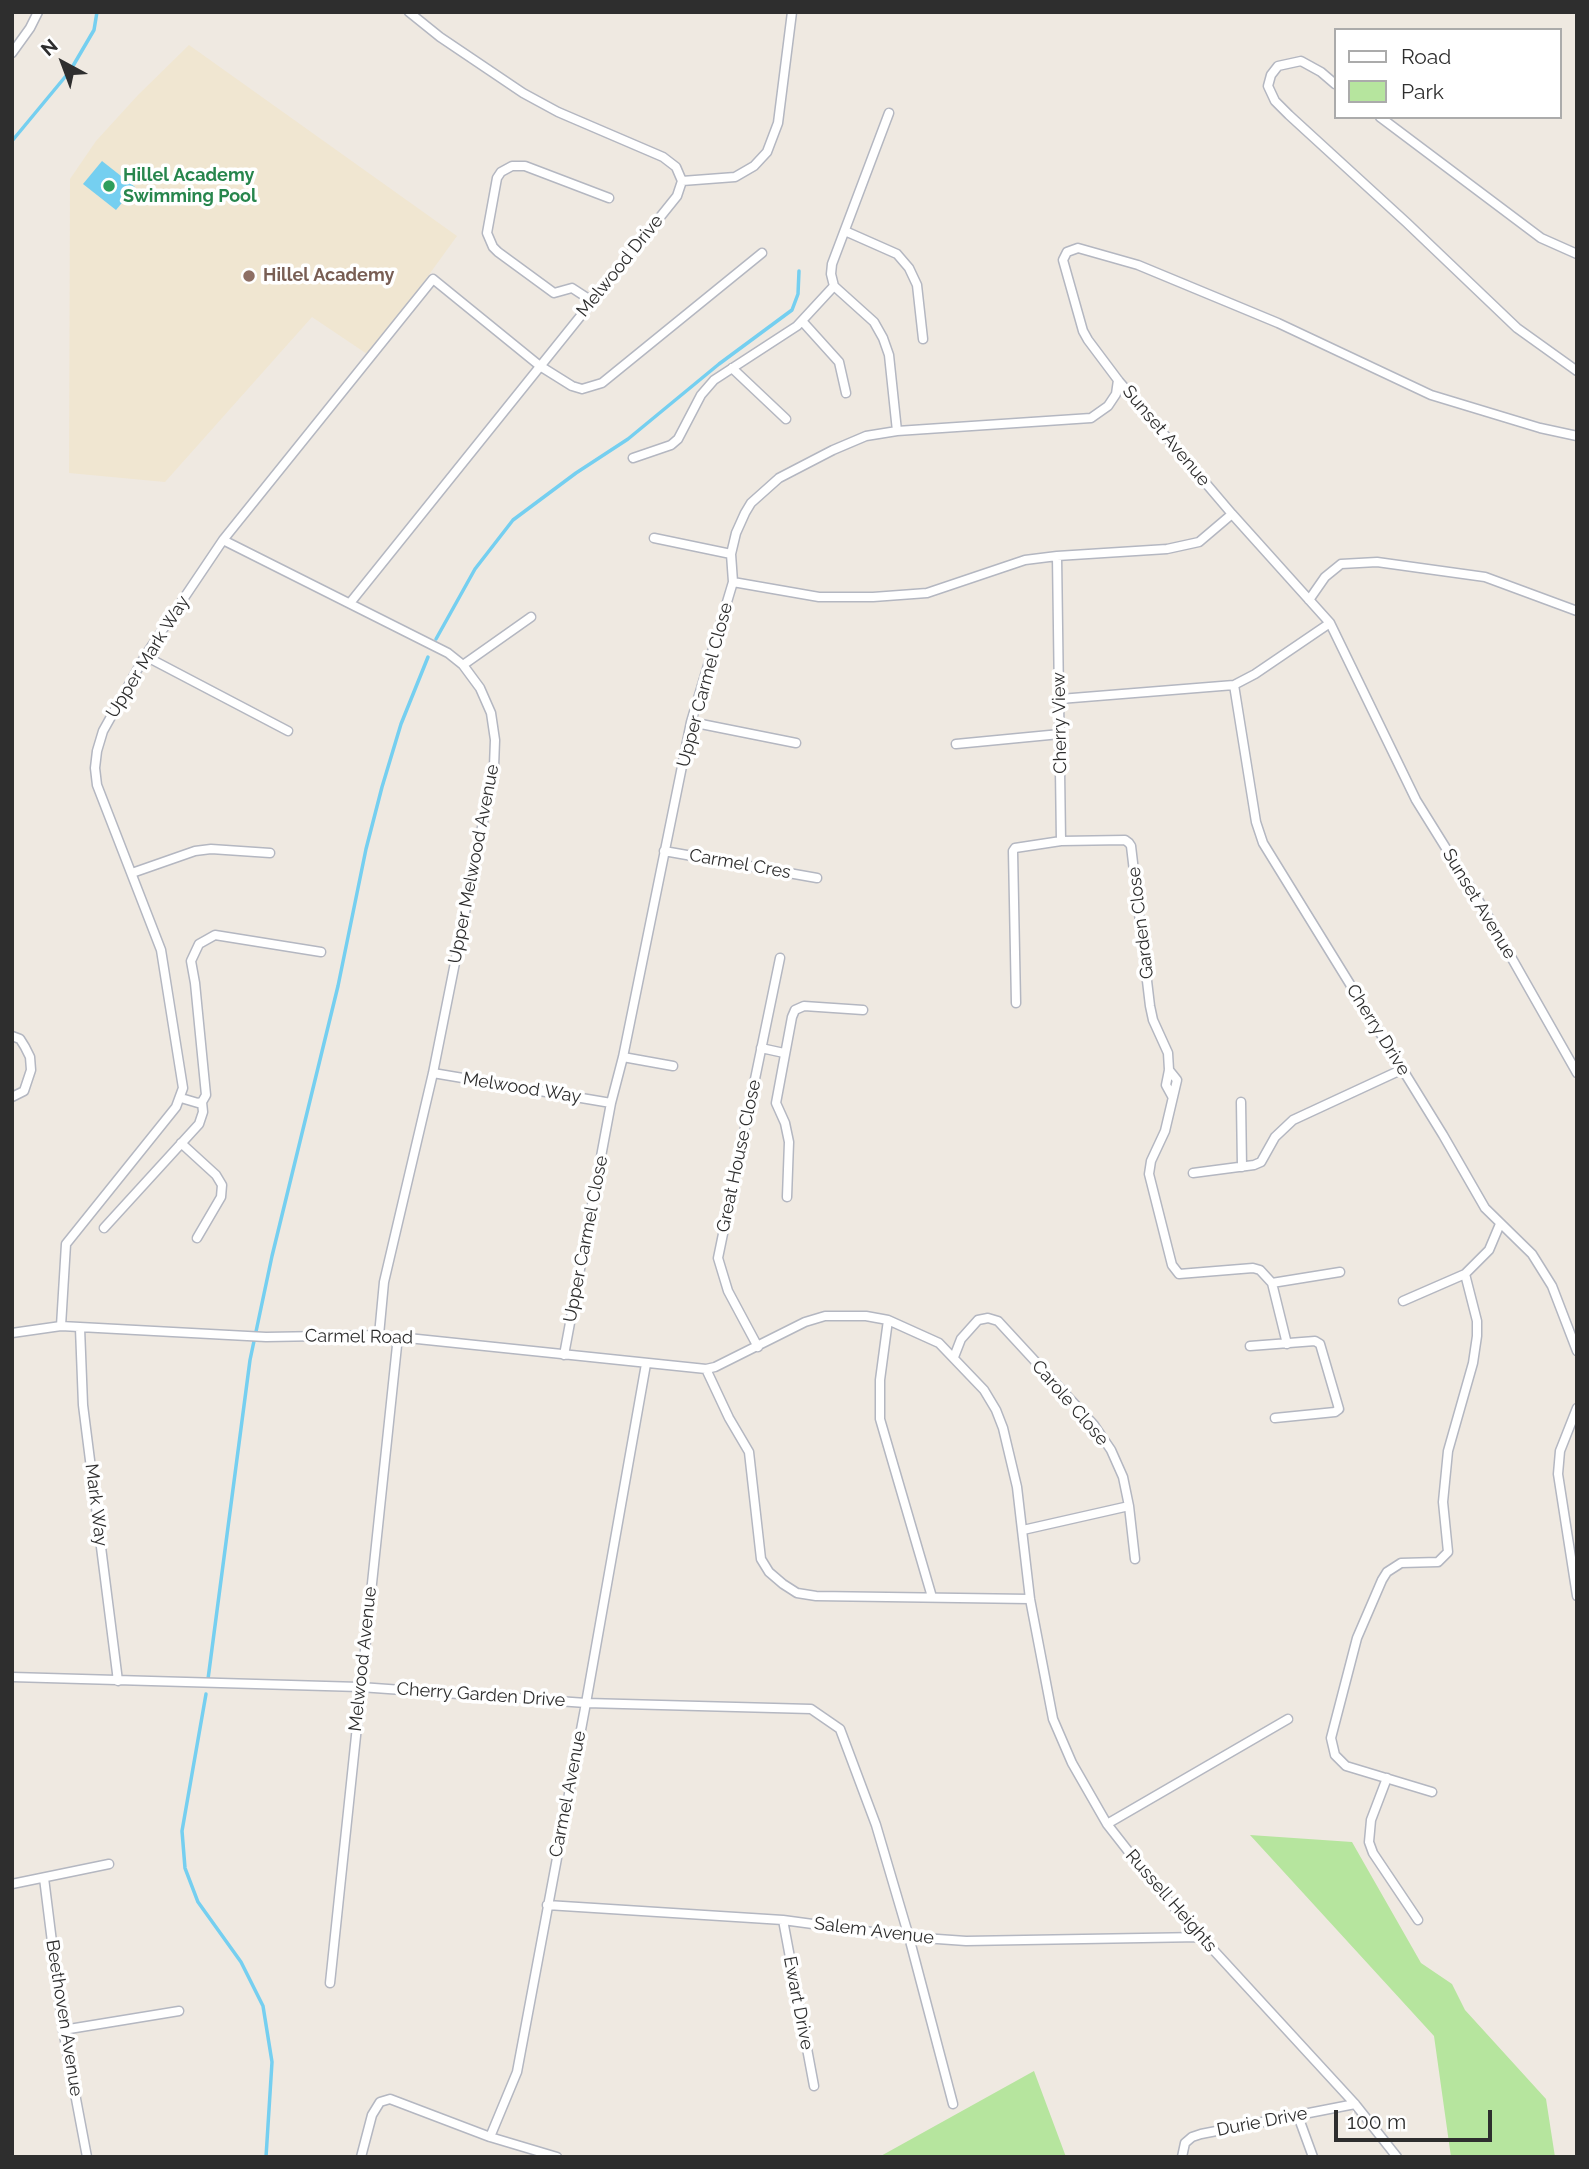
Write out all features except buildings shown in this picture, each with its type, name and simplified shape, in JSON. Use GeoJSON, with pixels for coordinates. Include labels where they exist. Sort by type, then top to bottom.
{"type":"FeatureCollection","features":[{"type":"Feature","properties":{"kind":"street"},"geometry":{"type":"LineString","coordinates":[[12,53],[38,12]]}},
{"type":"Feature","properties":{"kind":"street"},"geometry":{"type":"LineString","coordinates":[[409,12],[440,37],[523,93],[558,112],[663,157],[676,167],[682,181],[735,177],[754,166],[767,152],[778,123],[792,12]]}},
{"type":"Feature","properties":{"kind":"street"},"geometry":{"type":"LineString","coordinates":[[1334,83],[1301,61],[1278,66],[1268,86],[1275,101],[1289,115],[1407,222],[1517,328],[1577,370]]}},
{"type":"Feature","properties":{"kind":"street"},"geometry":{"type":"LineString","coordinates":[[889,113],[832,264],[831,274],[834,286],[874,322],[883,338],[889,355],[897,431]]}},
{"type":"Feature","properties":{"kind":"street"},"geometry":{"type":"LineString","coordinates":[[1383,119],[1541,238],[1577,254]]}},
{"type":"Feature","properties":{"kind":"street"},"geometry":{"type":"LineString","coordinates":[[592,301],[572,288],[554,293],[492,247],[487,233],[498,178],[506,168],[512,166],[525,166],[609,198]]}},
{"type":"Feature","properties":{"kind":"street","name":"Melwood Drive"},"geometry":{"type":"LineString","coordinates":[[350,603],[677,196],[682,181]]}},
{"type":"Feature","properties":{"kind":"street"},"geometry":{"type":"LineString","coordinates":[[845,231],[897,254],[909,268],[917,285],[923,339]]}},
{"type":"Feature","properties":{"kind":"street","name":"Sunset Avenue"},"geometry":{"type":"LineString","coordinates":[[1577,436],[1540,428],[1431,395],[1278,323],[1138,265],[1078,248],[1068,252],[1063,260],[1083,331],[1118,380],[1232,514],[1330,623],[1416,800],[1485,911],[1577,1073]]}},
{"type":"Feature","properties":{"kind":"street"},"geometry":{"type":"LineString","coordinates":[[540,366],[572,386],[582,389],[602,383],[762,253]]}},
{"type":"Feature","properties":{"kind":"street","name":"Upper Mark Way"},"geometry":{"type":"LineString","coordinates":[[181,1098],[182,1078],[161,950],[97,785],[95,768],[103,730],[145,656],[223,540],[433,279],[540,366]]}},
{"type":"Feature","properties":{"kind":"street"},"geometry":{"type":"LineString","coordinates":[[633,458],[671,445],[678,439],[707,387],[802,321],[834,286]]}},
{"type":"Feature","properties":{"kind":"street"},"geometry":{"type":"LineString","coordinates":[[802,321],[839,362],[846,393]]}},
{"type":"Feature","properties":{"kind":"street"},"geometry":{"type":"LineString","coordinates":[[732,368],[786,419]]}},
{"type":"Feature","properties":{"kind":"street","name":"Upper Carmel Close"},"geometry":{"type":"LineString","coordinates":[[564,1355],[611,1102],[623,1057],[691,722],[733,582],[731,554],[736,533],[751,503],[779,478],[866,436],[897,431],[1091,418],[1108,406],[1116,394],[1118,380]]}},
{"type":"Feature","properties":{"kind":"street"},"geometry":{"type":"LineString","coordinates":[[733,582],[819,597],[927,593],[1025,560],[1167,549],[1199,542],[1232,514]]}},
{"type":"Feature","properties":{"kind":"street"},"geometry":{"type":"LineString","coordinates":[[654,538],[731,554]]}},
{"type":"Feature","properties":{"kind":"street","name":"Upper Melwood Avenue"},"geometry":{"type":"LineString","coordinates":[[223,540],[448,653],[463,665],[480,688],[491,713],[495,740],[494,767],[433,1073],[384,1282],[379,1335]]}},
{"type":"Feature","properties":{"kind":"street","name":"Cherry View"},"geometry":{"type":"LineString","coordinates":[[1057,556],[1061,841]]}},
{"type":"Feature","properties":{"kind":"street"},"geometry":{"type":"LineString","coordinates":[[1309,600],[1325,577],[1341,564],[1377,562],[1485,577],[1577,611]]}},
{"type":"Feature","properties":{"kind":"street"},"geometry":{"type":"LineString","coordinates":[[463,665],[531,617]]}},
{"type":"Feature","properties":{"kind":"street"},"geometry":{"type":"LineString","coordinates":[[1060,699],[1234,685],[1255,674],[1330,623]]}},
{"type":"Feature","properties":{"kind":"street"},"geometry":{"type":"LineString","coordinates":[[145,656],[288,731]]}},
{"type":"Feature","properties":{"kind":"street","name":"Cherry Drive"},"geometry":{"type":"LineString","coordinates":[[1234,685],[1256,822],[1263,843],[1403,1069],[1485,1208],[1532,1254],[1552,1286],[1577,1351]]}},
{"type":"Feature","properties":{"kind":"street"},"geometry":{"type":"LineString","coordinates":[[691,722],[796,743]]}},
{"type":"Feature","properties":{"kind":"street"},"geometry":{"type":"LineString","coordinates":[[956,744],[1060,734]]}},
{"type":"Feature","properties":{"kind":"street"},"geometry":{"type":"LineString","coordinates":[[1016,1003],[1013,851],[1015,848],[1061,841]]}},
{"type":"Feature","properties":{"kind":"street","name":"Garden Close"},"geometry":{"type":"LineString","coordinates":[[1061,841],[1125,841],[1131,846],[1150,1006],[1153,1020],[1168,1053],[1166,1085],[1171,1096],[1165,1131],[1151,1161],[1149,1174],[1175,1271],[1183,1274],[1253,1268],[1267,1276],[1272,1283]]}},
{"type":"Feature","properties":{"kind":"street"},"geometry":{"type":"LineString","coordinates":[[131,873],[195,851],[211,849],[270,853]]}},
{"type":"Feature","properties":{"kind":"street","name":"Carmel Cres"},"geometry":{"type":"LineString","coordinates":[[664,851],[817,877]]}},
{"type":"Feature","properties":{"kind":"street"},"geometry":{"type":"LineString","coordinates":[[104,1228],[199,1124],[203,1112],[202,1102],[206,1095],[191,961],[199,944],[215,935],[321,952]]}},
{"type":"Feature","properties":{"kind":"street","name":"Great House Close"},"geometry":{"type":"LineString","coordinates":[[758,1347],[727,1291],[718,1258],[780,958]]}},
{"type":"Feature","properties":{"kind":"street"},"geometry":{"type":"LineString","coordinates":[[787,1197],[789,1142],[785,1123],[776,1103],[792,1017],[801,1006],[863,1010]]}},
{"type":"Feature","properties":{"kind":"street"},"geometry":{"type":"LineString","coordinates":[[12,1036],[20,1039],[25,1047],[32,1070],[24,1091],[12,1097]]}},
{"type":"Feature","properties":{"kind":"street"},"geometry":{"type":"LineString","coordinates":[[761,1048],[784,1053]]}},
{"type":"Feature","properties":{"kind":"street"},"geometry":{"type":"LineString","coordinates":[[623,1057],[673,1066]]}},
{"type":"Feature","properties":{"kind":"street"},"geometry":{"type":"LineString","coordinates":[[1192,1173],[1261,1162],[1275,1137],[1293,1120],[1403,1069]]}},
{"type":"Feature","properties":{"kind":"street","name":"Melwood Way"},"geometry":{"type":"LineString","coordinates":[[433,1073],[611,1102]]}},
{"type":"Feature","properties":{"kind":"street"},"geometry":{"type":"LineString","coordinates":[[61,1326],[66,1244],[181,1098],[195,1103],[202,1102]]}},
{"type":"Feature","properties":{"kind":"street"},"geometry":{"type":"LineString","coordinates":[[1241,1102],[1242,1167]]}},
{"type":"Feature","properties":{"kind":"street"},"geometry":{"type":"LineString","coordinates":[[181,1143],[216,1175],[222,1185],[221,1197],[197,1238]]}},
{"type":"Feature","properties":{"kind":"street"},"geometry":{"type":"LineString","coordinates":[[1403,1301],[1465,1274],[1489,1250],[1500,1224]]}},
{"type":"Feature","properties":{"kind":"street"},"geometry":{"type":"LineString","coordinates":[[1287,1344],[1272,1283],[1340,1272]]}},
{"type":"Feature","properties":{"kind":"street"},"geometry":{"type":"LineString","coordinates":[[1432,1792],[1346,1766],[1340,1762],[1331,1738],[1357,1638],[1387,1572],[1401,1563],[1438,1562],[1448,1552],[1443,1502],[1448,1451],[1478,1336],[1465,1274]]}},
{"type":"Feature","properties":{"kind":"street","name":"Russell Heights"},"geometry":{"type":"LineString","coordinates":[[706,1369],[758,1347],[804,1322],[825,1316],[866,1316],[888,1320],[939,1343],[984,1390],[1003,1428],[1014,1475],[1030,1599],[1053,1719],[1072,1763],[1107,1824],[1161,1893],[1355,2104],[1397,2157]]}},
{"type":"Feature","properties":{"kind":"street","name":"Carole Close"},"geometry":{"type":"LineString","coordinates":[[954,1357],[961,1339],[978,1320],[988,1318],[998,1321],[1100,1433],[1111,1450],[1122,1477],[1129,1506],[1135,1559]]}},
{"type":"Feature","properties":{"kind":"street"},"geometry":{"type":"LineString","coordinates":[[888,1320],[880,1380],[880,1419],[932,1597]]}},
{"type":"Feature","properties":{"kind":"street","name":"Carmel Road"},"geometry":{"type":"LineString","coordinates":[[12,1333],[61,1326],[266,1337],[379,1335],[706,1369]]}},
{"type":"Feature","properties":{"kind":"street","name":"Mark Way"},"geometry":{"type":"LineString","coordinates":[[80,1328],[83,1405],[118,1681]]}},
{"type":"Feature","properties":{"kind":"street","name":"Melwood Avenue"},"geometry":{"type":"LineString","coordinates":[[330,1983],[398,1336]]}},
{"type":"Feature","properties":{"kind":"street"},"geometry":{"type":"LineString","coordinates":[[1250,1346],[1315,1341],[1320,1344],[1339,1409],[1335,1412],[1275,1418]]}},
{"type":"Feature","properties":{"kind":"street","name":"Carmel Avenue"},"geometry":{"type":"LineString","coordinates":[[490,2137],[517,2071],[646,1364]]}},
{"type":"Feature","properties":{"kind":"street"},"geometry":{"type":"LineString","coordinates":[[706,1369],[749,1452],[761,1559],[769,1573],[797,1593],[830,1596],[1030,1599]]}},
{"type":"Feature","properties":{"kind":"street"},"geometry":{"type":"LineString","coordinates":[[1577,1408],[1560,1451],[1558,1474],[1577,1596]]}},
{"type":"Feature","properties":{"kind":"street"},"geometry":{"type":"LineString","coordinates":[[1023,1530],[1129,1506]]}},
{"type":"Feature","properties":{"kind":"street","name":"Cherry Garden Drive"},"geometry":{"type":"LineString","coordinates":[[12,1677],[360,1687],[586,1703],[811,1709],[840,1729],[876,1825],[953,2104]]}},
{"type":"Feature","properties":{"kind":"street"},"geometry":{"type":"LineString","coordinates":[[1107,1824],[1288,1719]]}},
{"type":"Feature","properties":{"kind":"street"},"geometry":{"type":"LineString","coordinates":[[1387,1778],[1371,1820],[1369,1842],[1373,1853],[1418,1920]]}},
{"type":"Feature","properties":{"kind":"street"},"geometry":{"type":"LineString","coordinates":[[12,1884],[109,1864]]}},
{"type":"Feature","properties":{"kind":"street","name":"Beethoven Avenue"},"geometry":{"type":"LineString","coordinates":[[44,1878],[63,2030],[86,2157]]}},
{"type":"Feature","properties":{"kind":"street","name":"Salem Avenue"},"geometry":{"type":"LineString","coordinates":[[547,1905],[783,1920],[909,1937],[966,1941],[1201,1937]]}},
{"type":"Feature","properties":{"kind":"street","name":"Ewart Drive"},"geometry":{"type":"LineString","coordinates":[[783,1920],[814,2086]]}},
{"type":"Feature","properties":{"kind":"street"},"geometry":{"type":"LineString","coordinates":[[63,2030],[179,2011]]}},
{"type":"Feature","properties":{"kind":"street"},"geometry":{"type":"LineString","coordinates":[[361,2157],[372,2115],[380,2102],[390,2099],[490,2137],[557,2157]]}},
{"type":"Feature","properties":{"kind":"street","name":"Durie Drive"},"geometry":{"type":"LineString","coordinates":[[1182,2157],[1185,2143],[1192,2137],[1355,2104]]}},
{"type":"Feature","properties":{"kind":"street"},"geometry":{"type":"LineString","coordinates":[[1298,2116],[1313,2157]]}},
{"type":"Feature","properties":{"kind":"shaded area","name":"Hillel Academy"},"geometry":{"type":"Polygon","coordinates":[[[189,45],[457,236],[370,356],[312,317],[165,482],[69,473],[70,179],[96,141],[189,45]]]}},
{"type":"Feature","properties":{"kind":"green space"},"geometry":{"type":"Polygon","coordinates":[[[1250,1835],[1352,1842],[1421,1963],[1452,1984],[1465,2010],[1546,2099],[1555,2157],[1451,2157],[1434,2036],[1250,1835]]]}},
{"type":"Feature","properties":{"kind":"green space"},"geometry":{"type":"Polygon","coordinates":[[[1034,2071],[1066,2157],[879,2157],[1034,2071]]]}},
{"type":"Feature","properties":{"kind":"water","name":"Hillel Academy Swimming Pool"},"geometry":{"type":"Polygon","coordinates":[[[102,161],[135,187],[116,210],[83,184],[102,161]]]}},
{"type":"Feature","properties":{"kind":"waterway"},"geometry":{"type":"LineString","coordinates":[[12,141],[70,71],[94,30],[97,12]]}},
{"type":"Feature","properties":{"kind":"waterway"},"geometry":{"type":"LineString","coordinates":[[436,639],[475,569],[513,520],[576,473],[628,439],[719,364],[792,310],[798,294],[799,271]]}},
{"type":"Feature","properties":{"kind":"waterway"},"geometry":{"type":"LineString","coordinates":[[208,1679],[250,1360],[272,1256],[338,986],[366,849],[382,787],[401,724],[428,657]]}},
{"type":"Feature","properties":{"kind":"waterway"},"geometry":{"type":"LineString","coordinates":[[206,1694],[182,1831],[185,1868],[198,1902],[241,1962],[263,2006],[272,2062],[266,2157]]}},
{"type":"Feature","properties":{"kind":"place","name":"Hillel Academy Swimming Pool"},"geometry":{"type":"Point","coordinates":[109,186]}},
{"type":"Feature","properties":{"kind":"place","name":"Hillel Academy"},"geometry":{"type":"Point","coordinates":[249,276]}}]}
